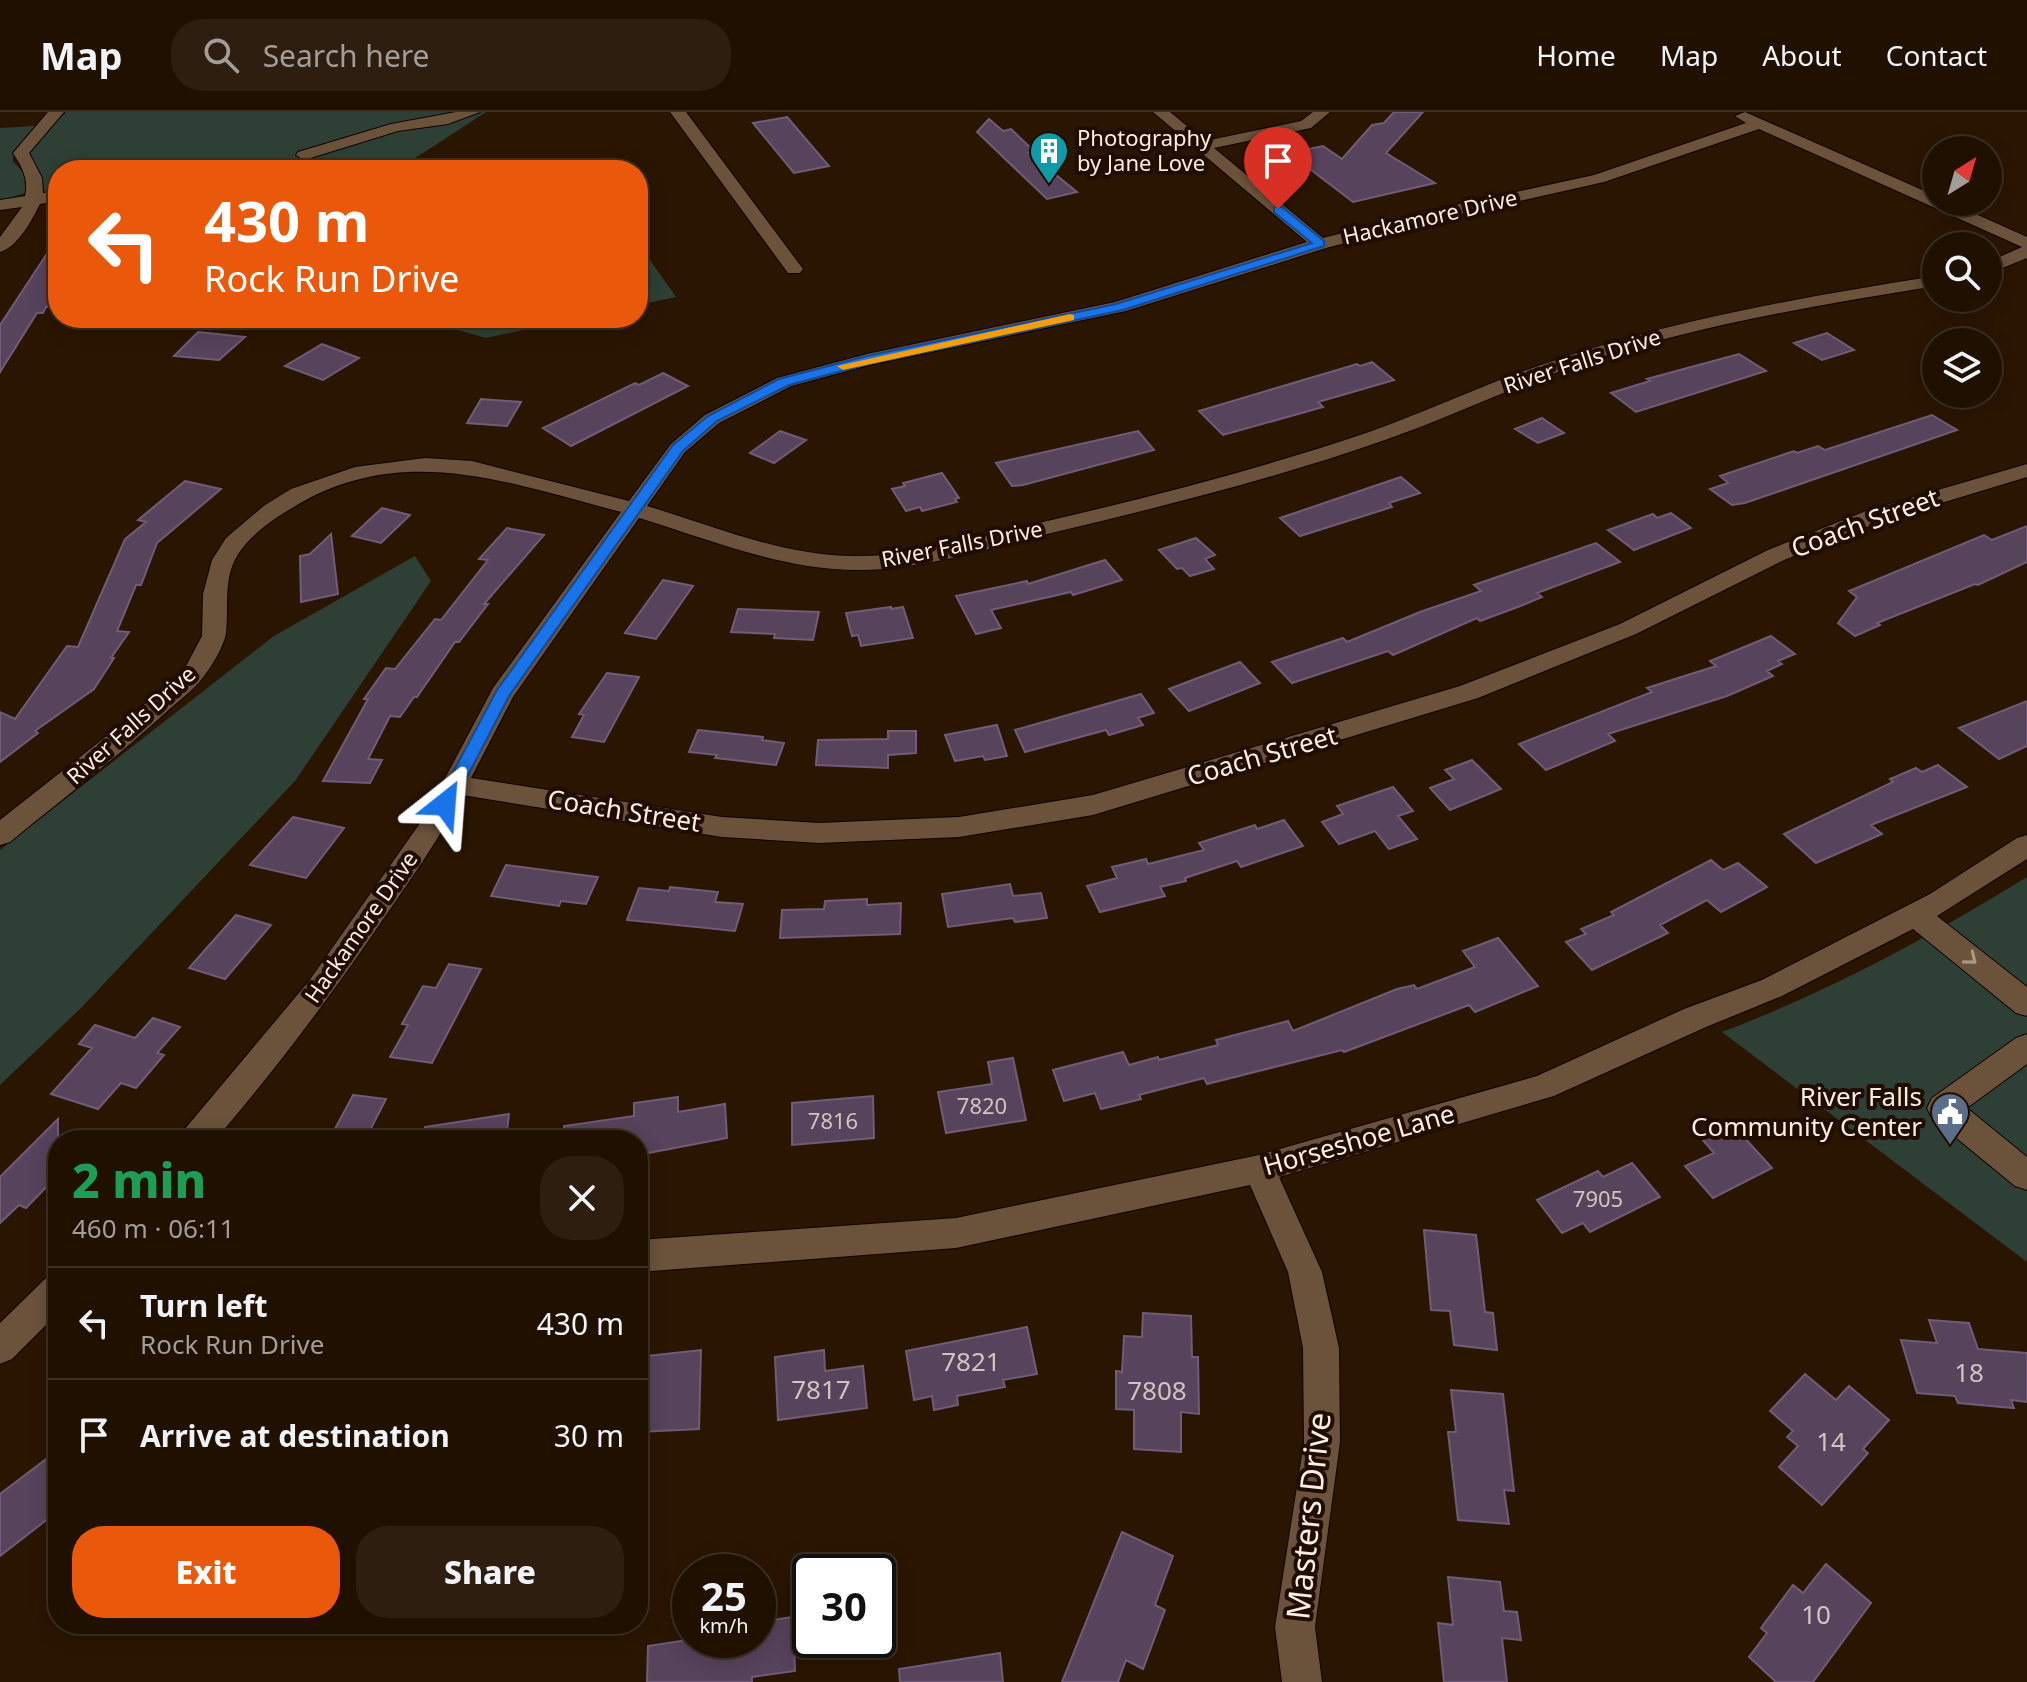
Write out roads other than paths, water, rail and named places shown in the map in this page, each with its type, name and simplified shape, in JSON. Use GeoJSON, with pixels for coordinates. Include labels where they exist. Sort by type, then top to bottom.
{"type":"FeatureCollection","features":[{"type":"Feature","properties":{"kind":"street"},"geometry":{"type":"LineString","coordinates":[[0,247],[17,229],[32,202],[36,180],[21,153],[56,112]]}},
{"type":"Feature","properties":{"kind":"street"},"geometry":{"type":"LineString","coordinates":[[304,155],[396,127],[443,121],[472,112]]}},
{"type":"Feature","properties":{"kind":"street"},"geometry":{"type":"LineString","coordinates":[[678,112],[794,269]]}},
{"type":"Feature","properties":{"kind":"street"},"geometry":{"type":"LineString","coordinates":[[1161,112],[1320,244]]}},
{"type":"Feature","properties":{"kind":"street"},"geometry":{"type":"LineString","coordinates":[[1203,146],[1306,125],[1322,112]]}},
{"type":"Feature","properties":{"kind":"street"},"geometry":{"type":"LineString","coordinates":[[1733,112],[2027,243]]}},
{"type":"Feature","properties":{"kind":"street","name":"Hackamore Drive"},"geometry":{"type":"LineString","coordinates":[[204,1130],[319,989],[435,822],[502,694],[633,509],[678,448],[712,419],[784,382],[867,360],[1119,307],[1320,244],[1423,217],[1598,179],[1759,124]]}},
{"type":"Feature","properties":{"kind":"street"},"geometry":{"type":"LineString","coordinates":[[0,205],[48,198]]}},
{"type":"Feature","properties":{"kind":"street"},"geometry":{"type":"LineString","coordinates":[[2002,263],[2027,251]]}},
{"type":"Feature","properties":{"kind":"street","name":"River Falls Drive"},"geometry":{"type":"LineString","coordinates":[[0,835],[136,726],[194,673],[214,636],[215,594],[223,560],[244,535],[273,510],[299,494],[355,473],[425,464],[472,467],[633,509],[801,560],[862,563],[922,557],[1190,494],[1278,468],[1379,435],[1550,368],[1670,332],[1793,304],[1922,283]]}},
{"type":"Feature","properties":{"kind":"street","name":"Coach Street"},"geometry":{"type":"LineString","coordinates":[[455,785],[722,827],[819,833],[959,827],[1093,805],[1469,692],[1628,629],[1776,555],[1860,521],[2027,470]]}},
{"type":"Feature","properties":{"kind":"street","name":"Horseshoe Lane"},"geometry":{"type":"LineString","coordinates":[[648,1255],[956,1233],[1259,1169],[1543,1087],[1695,1018],[1772,988],[1915,915],[2027,845]]}},
{"type":"Feature","properties":{"kind":"street"},"geometry":{"type":"LineString","coordinates":[[1915,915],[2027,1004]]}},
{"type":"Feature","properties":{"kind":"street"},"geometry":{"type":"LineString","coordinates":[[2027,1047],[1943,1108],[2027,1176]]}},
{"type":"Feature","properties":{"kind":"street","name":"Masters Drive"},"geometry":{"type":"LineString","coordinates":[[1259,1169],[1305,1272],[1321,1348],[1322,1442],[1295,1627],[1302,1682]]}},
{"type":"Feature","properties":{"kind":"street"},"geometry":{"type":"LineString","coordinates":[[0,1347],[48,1299]]}},
{"type":"Feature","properties":{"kind":"place","name":"Photography by Jane Love"},"geometry":{"type":"Point","coordinates":[1049,185]}},
{"type":"Feature","properties":{"kind":"place","name":"River Falls Community Center"},"geometry":{"type":"Point","coordinates":[1950,1146]}}]}
